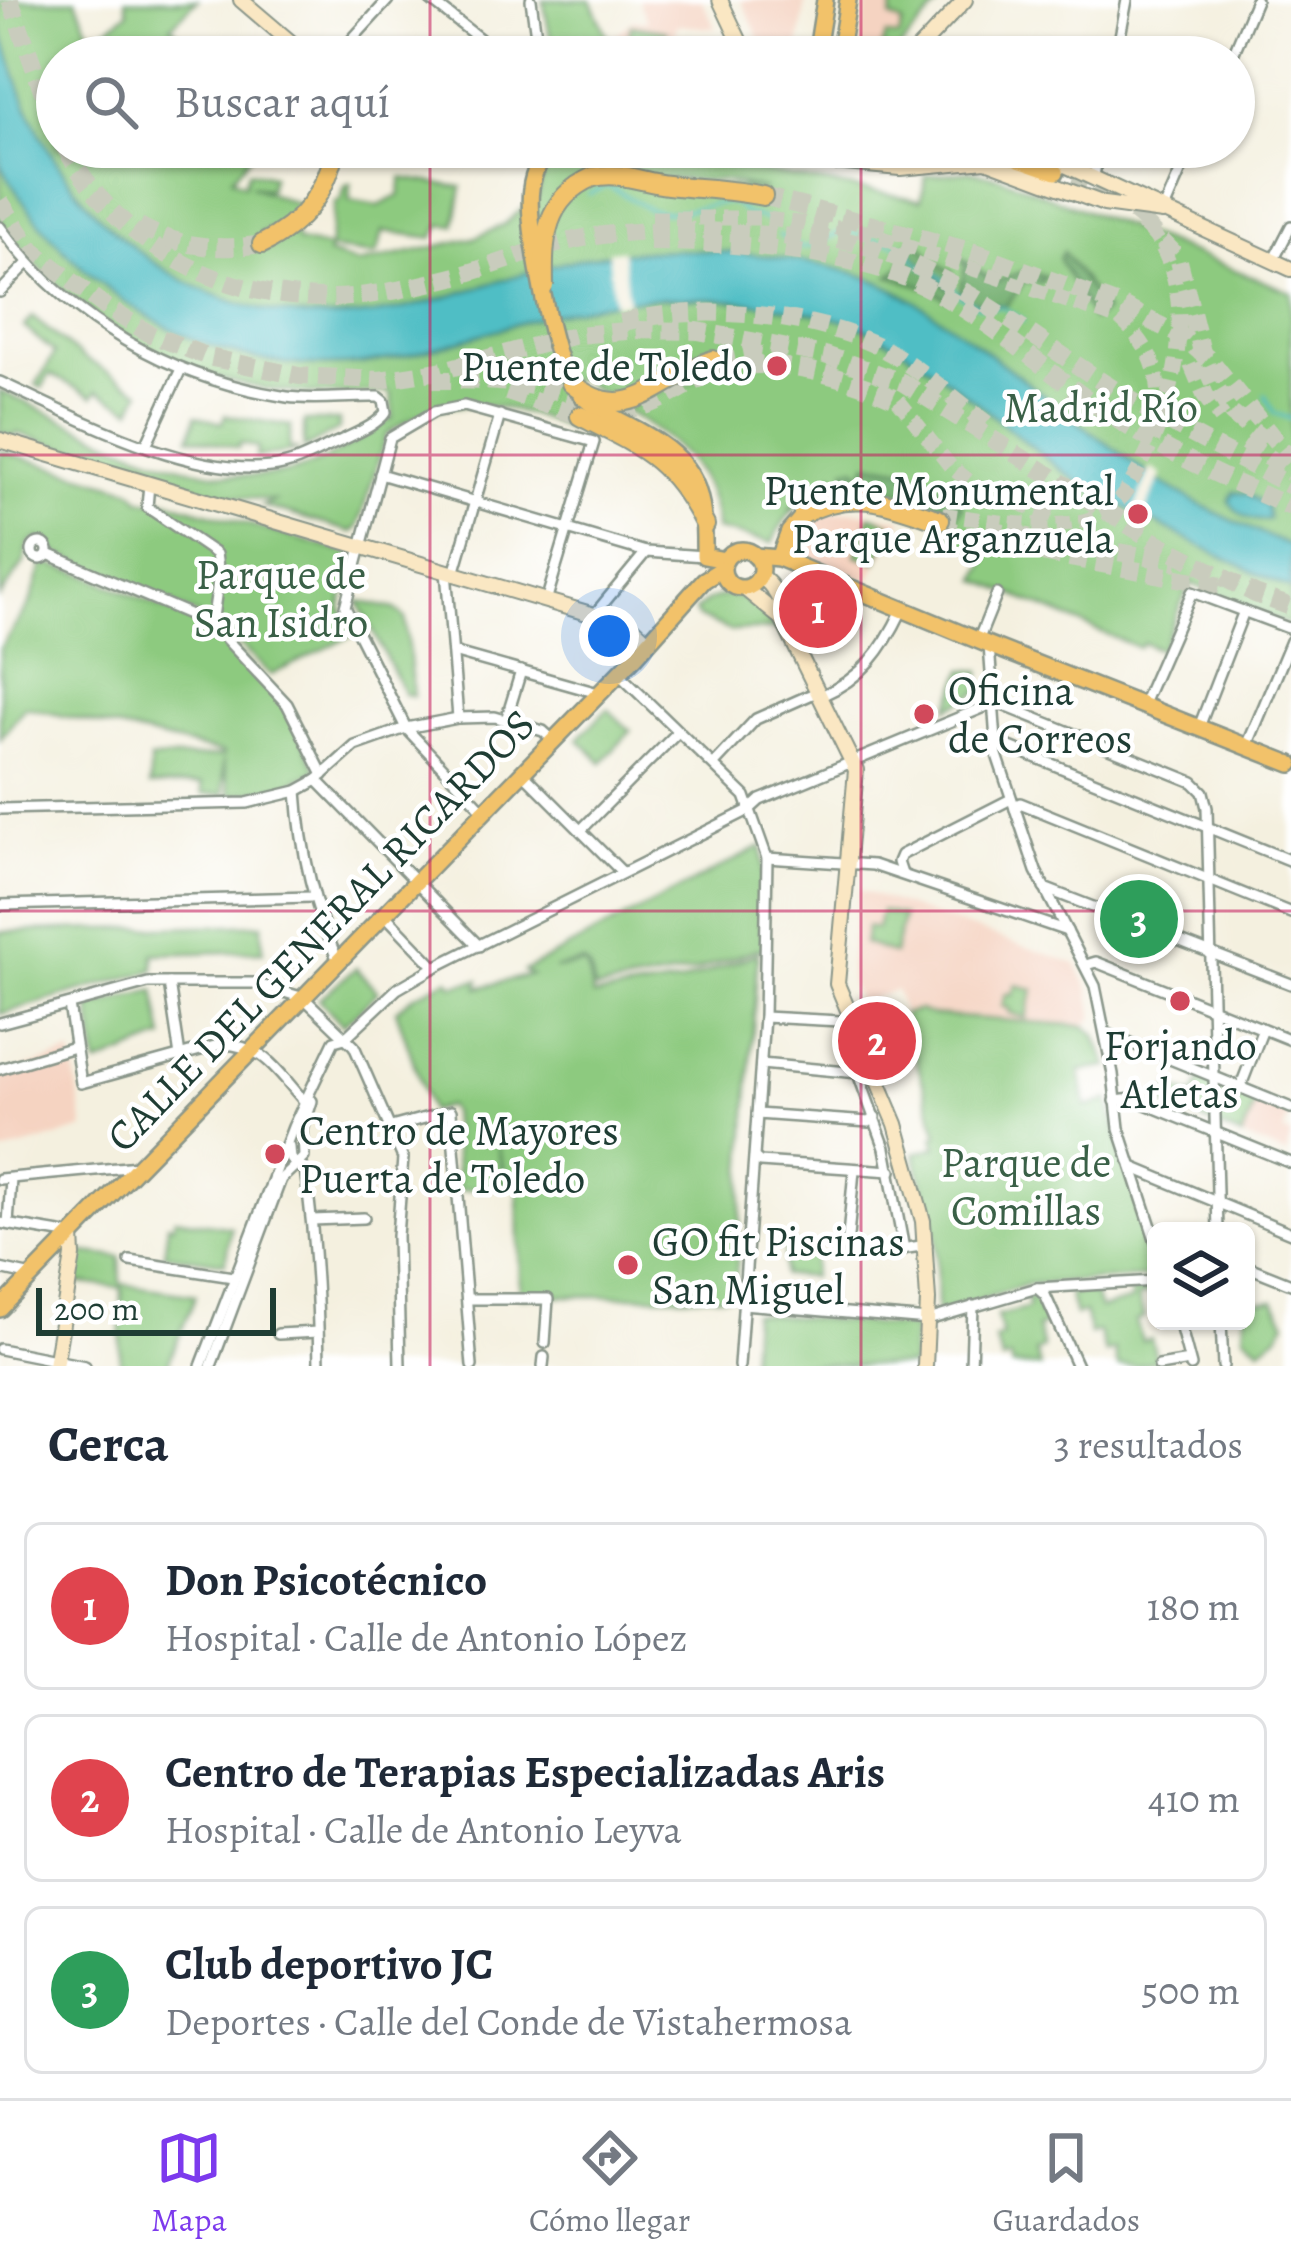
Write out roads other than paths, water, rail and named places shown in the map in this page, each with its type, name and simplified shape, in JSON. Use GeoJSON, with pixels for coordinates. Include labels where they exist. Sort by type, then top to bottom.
{"type":"FeatureCollection","features":[{"type":"Feature","properties":{"kind":"highway"},"geometry":{"type":"LineString","coordinates":[[262,244],[295,224],[310,208],[331,168]]}},
{"type":"Feature","properties":{"kind":"highway"},"geometry":{"type":"LineString","coordinates":[[544,286],[549,219],[566,194],[592,177],[625,175],[663,185],[718,187],[763,196]]}},
{"type":"Feature","properties":{"kind":"highway"},"geometry":{"type":"LineString","coordinates":[[567,375],[594,397],[626,401],[654,392],[713,360]]}},
{"type":"Feature","properties":{"kind":"highway"},"geometry":{"type":"LineString","coordinates":[[580,416],[658,458],[688,491],[705,524]]}},
{"type":"Feature","properties":{"kind":"highway"},"geometry":{"type":"LineString","coordinates":[[803,514],[823,503],[862,498],[940,520]]}},
{"type":"Feature","properties":{"kind":"main road"},"geometry":{"type":"LineString","coordinates":[[819,36],[825,0]]}},
{"type":"Feature","properties":{"kind":"main road"},"geometry":{"type":"LineString","coordinates":[[842,36],[848,0]]}},
{"type":"Feature","properties":{"kind":"main road"},"geometry":{"type":"LineString","coordinates":[[537,168],[530,194],[544,286],[567,375],[598,409],[666,448],[690,475],[702,500],[704,556],[724,565],[738,587],[779,558],[789,532],[803,514]]}},
{"type":"Feature","properties":{"kind":"main road"},"geometry":{"type":"LineString","coordinates":[[1045,168],[1056,172]]}},
{"type":"Feature","properties":{"kind":"main road"},"geometry":{"type":"LineString","coordinates":[[724,565],[740,550],[759,568],[812,573]]}},
{"type":"Feature","properties":{"kind":"main road"},"geometry":{"type":"LineString","coordinates":[[779,558],[1291,764]]}},
{"type":"Feature","properties":{"kind":"main road","name":"CALLE DEL GENERAL RICARDOS"},"geometry":{"type":"LineString","coordinates":[[0,1309],[386,916],[704,580],[724,565]]}},
{"type":"Feature","properties":{"kind":"main road","name":"CALLE DEL GENERAL RICARDOS"},"geometry":{"type":"LineString","coordinates":[[690,599],[738,587]]}},
{"type":"Feature","properties":{"kind":"street"},"geometry":{"type":"LineString","coordinates":[[241,0],[286,36]]}},
{"type":"Feature","properties":{"kind":"street"},"geometry":{"type":"LineString","coordinates":[[358,36],[388,0]]}},
{"type":"Feature","properties":{"kind":"street"},"geometry":{"type":"LineString","coordinates":[[430,0],[476,36]]}},
{"type":"Feature","properties":{"kind":"street"},"geometry":{"type":"LineString","coordinates":[[531,0],[536,36]]}},
{"type":"Feature","properties":{"kind":"street"},"geometry":{"type":"LineString","coordinates":[[720,0],[737,36]]}},
{"type":"Feature","properties":{"kind":"street"},"geometry":{"type":"LineString","coordinates":[[931,36],[965,0]]}},
{"type":"Feature","properties":{"kind":"street"},"geometry":{"type":"LineString","coordinates":[[943,36],[977,0]]}},
{"type":"Feature","properties":{"kind":"street"},"geometry":{"type":"LineString","coordinates":[[1120,36],[1127,0]]}},
{"type":"Feature","properties":{"kind":"street"},"geometry":{"type":"LineString","coordinates":[[1241,36],[1256,0]]}},
{"type":"Feature","properties":{"kind":"street"},"geometry":{"type":"LineString","coordinates":[[1007,168],[1104,204],[1163,212]]}},
{"type":"Feature","properties":{"kind":"street"},"geometry":{"type":"LineString","coordinates":[[1075,168],[1291,269]]}},
{"type":"Feature","properties":{"kind":"street"},"geometry":{"type":"LineString","coordinates":[[1094,176],[1095,168]]}},
{"type":"Feature","properties":{"kind":"street"},"geometry":{"type":"LineString","coordinates":[[1163,212],[1182,168]]}},
{"type":"Feature","properties":{"kind":"street"},"geometry":{"type":"LineString","coordinates":[[1273,261],[1291,226]]}},
{"type":"Feature","properties":{"kind":"street"},"geometry":{"type":"LineString","coordinates":[[0,227],[28,263],[77,310],[142,351],[181,369],[290,397],[375,397],[384,401],[385,416],[304,459],[270,467],[205,462],[146,445],[0,382]]}},
{"type":"Feature","properties":{"kind":"street"},"geometry":{"type":"LineString","coordinates":[[0,292],[28,263]]}},
{"type":"Feature","properties":{"kind":"street"},"geometry":{"type":"LineString","coordinates":[[146,445],[181,369]]}},
{"type":"Feature","properties":{"kind":"street"},"geometry":{"type":"LineString","coordinates":[[485,812],[406,728],[345,608],[389,438],[416,420],[464,406],[593,442],[546,601]]}},
{"type":"Feature","properties":{"kind":"street"},"geometry":{"type":"LineString","coordinates":[[458,718],[450,572],[500,416]]}},
{"type":"Feature","properties":{"kind":"street"},"geometry":{"type":"LineString","coordinates":[[0,440],[594,615],[635,629],[649,642]]}},
{"type":"Feature","properties":{"kind":"street"},"geometry":{"type":"LineString","coordinates":[[380,474],[646,552],[704,556]]}},
{"type":"Feature","properties":{"kind":"street"},"geometry":{"type":"LineString","coordinates":[[148,484],[147,507],[216,554],[219,575],[212,624]]}},
{"type":"Feature","properties":{"kind":"street"},"geometry":{"type":"LineString","coordinates":[[594,615],[646,552]]}},
{"type":"Feature","properties":{"kind":"street"},"geometry":{"type":"LineString","coordinates":[[48,554],[212,624],[287,704],[320,777],[479,946]]}},
{"type":"Feature","properties":{"kind":"street"},"geometry":{"type":"LineString","coordinates":[[759,568],[784,612],[782,619]]}},
{"type":"Feature","properties":{"kind":"street"},"geometry":{"type":"LineString","coordinates":[[738,587],[782,619],[852,760],[857,784],[837,973],[858,1073],[891,1171],[904,1249]]}},
{"type":"Feature","properties":{"kind":"street"},"geometry":{"type":"LineString","coordinates":[[1143,704],[1188,596],[1197,592],[1291,629]]}},
{"type":"Feature","properties":{"kind":"street"},"geometry":{"type":"LineString","coordinates":[[997,594],[983,643],[995,741],[1044,888],[1086,965],[1106,1034],[1119,1128],[1151,1222]]}},
{"type":"Feature","properties":{"kind":"street"},"geometry":{"type":"LineString","coordinates":[[714,764],[756,719],[850,681],[868,666],[902,610]]}},
{"type":"Feature","properties":{"kind":"street"},"geometry":{"type":"LineString","coordinates":[[1199,727],[1244,611]]}},
{"type":"Feature","properties":{"kind":"street"},"geometry":{"type":"LineString","coordinates":[[1247,746],[1291,641]]}},
{"type":"Feature","properties":{"kind":"street"},"geometry":{"type":"LineString","coordinates":[[453,652],[600,694]]}},
{"type":"Feature","properties":{"kind":"street"},"geometry":{"type":"LineString","coordinates":[[506,720],[520,671]]}},
{"type":"Feature","properties":{"kind":"street"},"geometry":{"type":"LineString","coordinates":[[619,674],[745,796],[767,858],[764,1017],[739,1366]]}},
{"type":"Feature","properties":{"kind":"street"},"geometry":{"type":"LineString","coordinates":[[201,1366],[233,1277],[324,1070],[345,1037],[397,989],[749,810],[760,800],[992,704],[1193,782],[1203,792],[1208,828],[1218,1222]]}},
{"type":"Feature","properties":{"kind":"street"},"geometry":{"type":"LineString","coordinates":[[0,809],[247,803],[296,791],[355,746],[406,728],[458,718],[506,720],[543,731],[554,741]]}},
{"type":"Feature","properties":{"kind":"street"},"geometry":{"type":"LineString","coordinates":[[581,830],[678,731]]}},
{"type":"Feature","properties":{"kind":"street"},"geometry":{"type":"LineString","coordinates":[[995,741],[1291,861]]}},
{"type":"Feature","properties":{"kind":"street"},"geometry":{"type":"LineString","coordinates":[[523,773],[622,872]]}},
{"type":"Feature","properties":{"kind":"street"},"geometry":{"type":"LineString","coordinates":[[296,791],[313,897],[338,962]]}},
{"type":"Feature","properties":{"kind":"street"},"geometry":{"type":"LineString","coordinates":[[873,865],[1020,803],[1291,913]]}},
{"type":"Feature","properties":{"kind":"street"},"geometry":{"type":"LineString","coordinates":[[901,855],[902,874]]}},
{"type":"Feature","properties":{"kind":"street"},"geometry":{"type":"LineString","coordinates":[[767,858],[873,865],[1067,931]]}},
{"type":"Feature","properties":{"kind":"street"},"geometry":{"type":"LineString","coordinates":[[1044,888],[1291,984]]}},
{"type":"Feature","properties":{"kind":"street"},"geometry":{"type":"LineString","coordinates":[[0,905],[313,897]]}},
{"type":"Feature","properties":{"kind":"street"},"geometry":{"type":"LineString","coordinates":[[386,916],[435,967]]}},
{"type":"Feature","properties":{"kind":"street"},"geometry":{"type":"LineString","coordinates":[[1086,965],[1096,962],[1291,1040]]}},
{"type":"Feature","properties":{"kind":"street"},"geometry":{"type":"LineString","coordinates":[[169,982],[180,1056]]}},
{"type":"Feature","properties":{"kind":"street"},"geometry":{"type":"LineString","coordinates":[[0,1023],[148,983],[254,982],[304,998],[354,1046],[403,1158],[397,1236],[400,1366]]}},
{"type":"Feature","properties":{"kind":"street"},"geometry":{"type":"LineString","coordinates":[[69,1005],[81,1083],[222,1044],[255,1048],[306,1103]]}},
{"type":"Feature","properties":{"kind":"street"},"geometry":{"type":"LineString","coordinates":[[764,1017],[844,1018]]}},
{"type":"Feature","properties":{"kind":"street"},"geometry":{"type":"LineString","coordinates":[[844,1018],[896,1124],[927,1244],[925,1366]]}},
{"type":"Feature","properties":{"kind":"street"},"geometry":{"type":"LineString","coordinates":[[1240,1088],[1264,1029]]}},
{"type":"Feature","properties":{"kind":"street"},"geometry":{"type":"LineString","coordinates":[[1106,1034],[1291,1108]]}},
{"type":"Feature","properties":{"kind":"street"},"geometry":{"type":"LineString","coordinates":[[319,1366],[305,1170],[288,1155],[334,1041],[345,1037]]}},
{"type":"Feature","properties":{"kind":"street"},"geometry":{"type":"LineString","coordinates":[[0,1070],[74,1047]]}},
{"type":"Feature","properties":{"kind":"street"},"geometry":{"type":"LineString","coordinates":[[761,1064],[858,1073]]}},
{"type":"Feature","properties":{"kind":"street"},"geometry":{"type":"LineString","coordinates":[[1115,1101],[1133,1099],[1291,1163]]}},
{"type":"Feature","properties":{"kind":"street"},"geometry":{"type":"LineString","coordinates":[[392,1127],[451,1112],[472,1366]]}},
{"type":"Feature","properties":{"kind":"street"},"geometry":{"type":"LineString","coordinates":[[757,1114],[868,1121],[875,1117]]}},
{"type":"Feature","properties":{"kind":"street"},"geometry":{"type":"LineString","coordinates":[[755,1158],[854,1170],[909,1168]]}},
{"type":"Feature","properties":{"kind":"street"},"geometry":{"type":"LineString","coordinates":[[211,1366],[281,1179],[298,1163]]}},
{"type":"Feature","properties":{"kind":"street"},"geometry":{"type":"LineString","coordinates":[[56,1363],[72,1235],[4,1224],[5,1179],[141,1166]]}},
{"type":"Feature","properties":{"kind":"street"},"geometry":{"type":"LineString","coordinates":[[1132,1167],[1291,1233]]}},
{"type":"Feature","properties":{"kind":"street"},"geometry":{"type":"LineString","coordinates":[[854,1170],[849,1255],[927,1244]]}},
{"type":"Feature","properties":{"kind":"street"},"geometry":{"type":"LineString","coordinates":[[312,1220],[364,1218]]}},
{"type":"Feature","properties":{"kind":"street"},"geometry":{"type":"LineString","coordinates":[[130,1262],[233,1277]]}},
{"type":"Feature","properties":{"kind":"street"},"geometry":{"type":"LineString","coordinates":[[0,1269],[32,1276]]}},
{"type":"Feature","properties":{"kind":"street"},"geometry":{"type":"LineString","coordinates":[[1255,1270],[1291,1284]]}},
{"type":"Feature","properties":{"kind":"street"},"geometry":{"type":"LineString","coordinates":[[743,1304],[928,1320],[1037,1288],[1147,1282]]}},
{"type":"Feature","properties":{"kind":"street"},"geometry":{"type":"LineString","coordinates":[[1037,1288],[1045,1295],[1077,1366]]}},
{"type":"Feature","properties":{"kind":"street"},"geometry":{"type":"LineString","coordinates":[[468,1299],[548,1299],[545,1343]]}},
{"type":"Feature","properties":{"kind":"street"},"geometry":{"type":"LineString","coordinates":[[971,1366],[973,1306]]}},
{"type":"Feature","properties":{"kind":"street"},"geometry":{"type":"LineString","coordinates":[[1159,1366],[1190,1363],[1181,1330]]}},
{"type":"Feature","properties":{"kind":"street"},"geometry":{"type":"LineString","coordinates":[[1221,1330],[1222,1366]]}},
{"type":"Feature","properties":{"kind":"street"},"geometry":{"type":"LineString","coordinates":[[278,1334],[318,1332]]}},
{"type":"Feature","properties":{"kind":"street"},"geometry":{"type":"LineString","coordinates":[[0,1349],[85,1366]]}},
{"type":"Feature","properties":{"kind":"water"},"geometry":{"type":"Polygon","coordinates":[[[0,27],[36,125],[36,168],[61,168],[92,209],[172,274],[218,296],[267,311],[319,317],[373,314],[435,301],[557,264],[648,251],[768,256],[854,273],[888,286],[935,314],[1163,483],[1291,547],[1291,589],[1088,488],[919,360],[841,320],[758,304],[643,299],[589,306],[404,356],[343,365],[283,363],[225,351],[170,329],[120,298],[74,260],[34,215],[0,164],[0,27]]]}},
{"type":"Feature","properties":{"kind":"water"},"geometry":{"type":"Polygon","coordinates":[[[1234,492],[1248,494],[1266,506],[1269,519],[1241,514],[1229,501],[1234,492]]]}},
{"type":"Feature","properties":{"kind":"waterway"},"geometry":{"type":"LineString","coordinates":[[589,194],[607,186],[644,207],[668,212],[727,203],[775,224]]}},
{"type":"Feature","properties":{"kind":"waterway"},"geometry":{"type":"LineString","coordinates":[[779,235],[798,247],[809,247],[844,231],[904,246],[960,296],[979,306],[1003,307],[1023,321]]}},
{"type":"Feature","properties":{"kind":"waterway"},"geometry":{"type":"LineString","coordinates":[[1265,395],[1274,413],[1291,419]]}},
{"type":"Feature","properties":{"kind":"tunnel"},"geometry":{"type":"LineString","coordinates":[[10,0],[36,73]]}},
{"type":"Feature","properties":{"kind":"tunnel"},"geometry":{"type":"LineString","coordinates":[[79,168],[113,212],[175,259],[247,288],[287,295],[343,298],[391,291],[610,234],[714,232],[855,243],[958,288],[1136,403],[1291,486]]}},
{"type":"Feature","properties":{"kind":"tunnel"},"geometry":{"type":"LineString","coordinates":[[942,514],[1041,525],[1096,517],[1118,502],[1133,479],[1166,406],[1174,374],[1179,307],[1162,247],[1124,207],[1056,172]]}},
{"type":"Feature","properties":{"kind":"tunnel"},"geometry":{"type":"LineString","coordinates":[[763,196],[978,253],[1124,307],[1183,337],[1212,362],[1291,460]]}},
{"type":"Feature","properties":{"kind":"tunnel"},"geometry":{"type":"LineString","coordinates":[[0,201],[32,250],[104,306],[150,334],[208,357],[299,376],[380,380],[439,371],[576,335],[639,330],[698,331],[825,355],[902,382],[1154,541],[1255,594],[1291,607]]}},
{"type":"Feature","properties":{"kind":"tunnel"},"geometry":{"type":"LineString","coordinates":[[652,218],[759,218],[862,231],[1120,319],[1143,345],[1155,370],[1159,432]]}},
{"type":"Feature","properties":{"kind":"tunnel"},"geometry":{"type":"LineString","coordinates":[[1143,222],[1178,257],[1204,360],[1216,387],[1232,414],[1265,441]]}},
{"type":"Feature","properties":{"kind":"tunnel"},"geometry":{"type":"LineString","coordinates":[[139,226],[199,246],[262,244]]}},
{"type":"Feature","properties":{"kind":"tunnel"},"geometry":{"type":"LineString","coordinates":[[650,242],[820,255],[913,281],[987,324],[1148,439],[1291,507]]}},
{"type":"Feature","properties":{"kind":"tunnel"},"geometry":{"type":"LineString","coordinates":[[621,323],[722,313],[831,328],[891,353],[988,425]]}},
{"type":"Feature","properties":{"kind":"tunnel"},"geometry":{"type":"LineString","coordinates":[[717,359],[748,353],[785,358]]}},
{"type":"Feature","properties":{"kind":"tunnel"},"geometry":{"type":"LineString","coordinates":[[1192,364],[1205,395],[1222,418]]}},
{"type":"Feature","properties":{"kind":"tunnel"},"geometry":{"type":"LineString","coordinates":[[433,380],[523,385],[624,409],[658,401],[730,368],[779,366],[856,383],[898,400]]}},
{"type":"Feature","properties":{"kind":"tunnel"},"geometry":{"type":"LineString","coordinates":[[507,392],[580,416]]}},
{"type":"Feature","properties":{"kind":"tunnel"},"geometry":{"type":"LineString","coordinates":[[898,400],[951,467],[978,488],[1059,518]]}},
{"type":"Feature","properties":{"kind":"tunnel"},"geometry":{"type":"LineString","coordinates":[[1245,442],[1291,473]]}},
{"type":"Feature","properties":{"kind":"tunnel"},"geometry":{"type":"LineString","coordinates":[[938,527],[1015,548],[1227,587]]}},
{"type":"Feature","properties":{"kind":"tunnel"},"geometry":{"type":"LineString","coordinates":[[986,530],[1178,562]]}},
{"type":"Feature","properties":{"kind":"place","name":"Puente de Toledo"},"geometry":{"type":"Point","coordinates":[777,366]}},
{"type":"Feature","properties":{"kind":"place","name":"Puente Monumental Parque Arganzuela"},"geometry":{"type":"Point","coordinates":[1138,514]}},
{"type":"Feature","properties":{"kind":"place","name":"Don Psicotécnico"},"geometry":{"type":"Point","coordinates":[818,609]}},
{"type":"Feature","properties":{"kind":"place","name":"Oficina de Correos"},"geometry":{"type":"Point","coordinates":[924,714]}},
{"type":"Feature","properties":{"kind":"place","name":"Club deportivo JC"},"geometry":{"type":"Point","coordinates":[1139,919]}},
{"type":"Feature","properties":{"kind":"place","name":"Forjando Atletas"},"geometry":{"type":"Point","coordinates":[1180,1001]}},
{"type":"Feature","properties":{"kind":"place","name":"Centro de Terapias Especializadas Aris"},"geometry":{"type":"Point","coordinates":[877,1041]}},
{"type":"Feature","properties":{"kind":"place","name":"Centro de Mayores Puerta de Toledo"},"geometry":{"type":"Point","coordinates":[275,1154]}},
{"type":"Feature","properties":{"kind":"place","name":"GO fit Piscinas San Miguel"},"geometry":{"type":"Point","coordinates":[628,1265]}},
{"type":"Feature","properties":{"kind":"park label","name":"Madrid Río"},"geometry":{"type":"Point","coordinates":[1101,407]}},
{"type":"Feature","properties":{"kind":"park label","name":"Parque de San Isidro"},"geometry":{"type":"Point","coordinates":[281,598]}},
{"type":"Feature","properties":{"kind":"park label","name":"Parque de Comillas"},"geometry":{"type":"Point","coordinates":[1026,1186]}}]}
